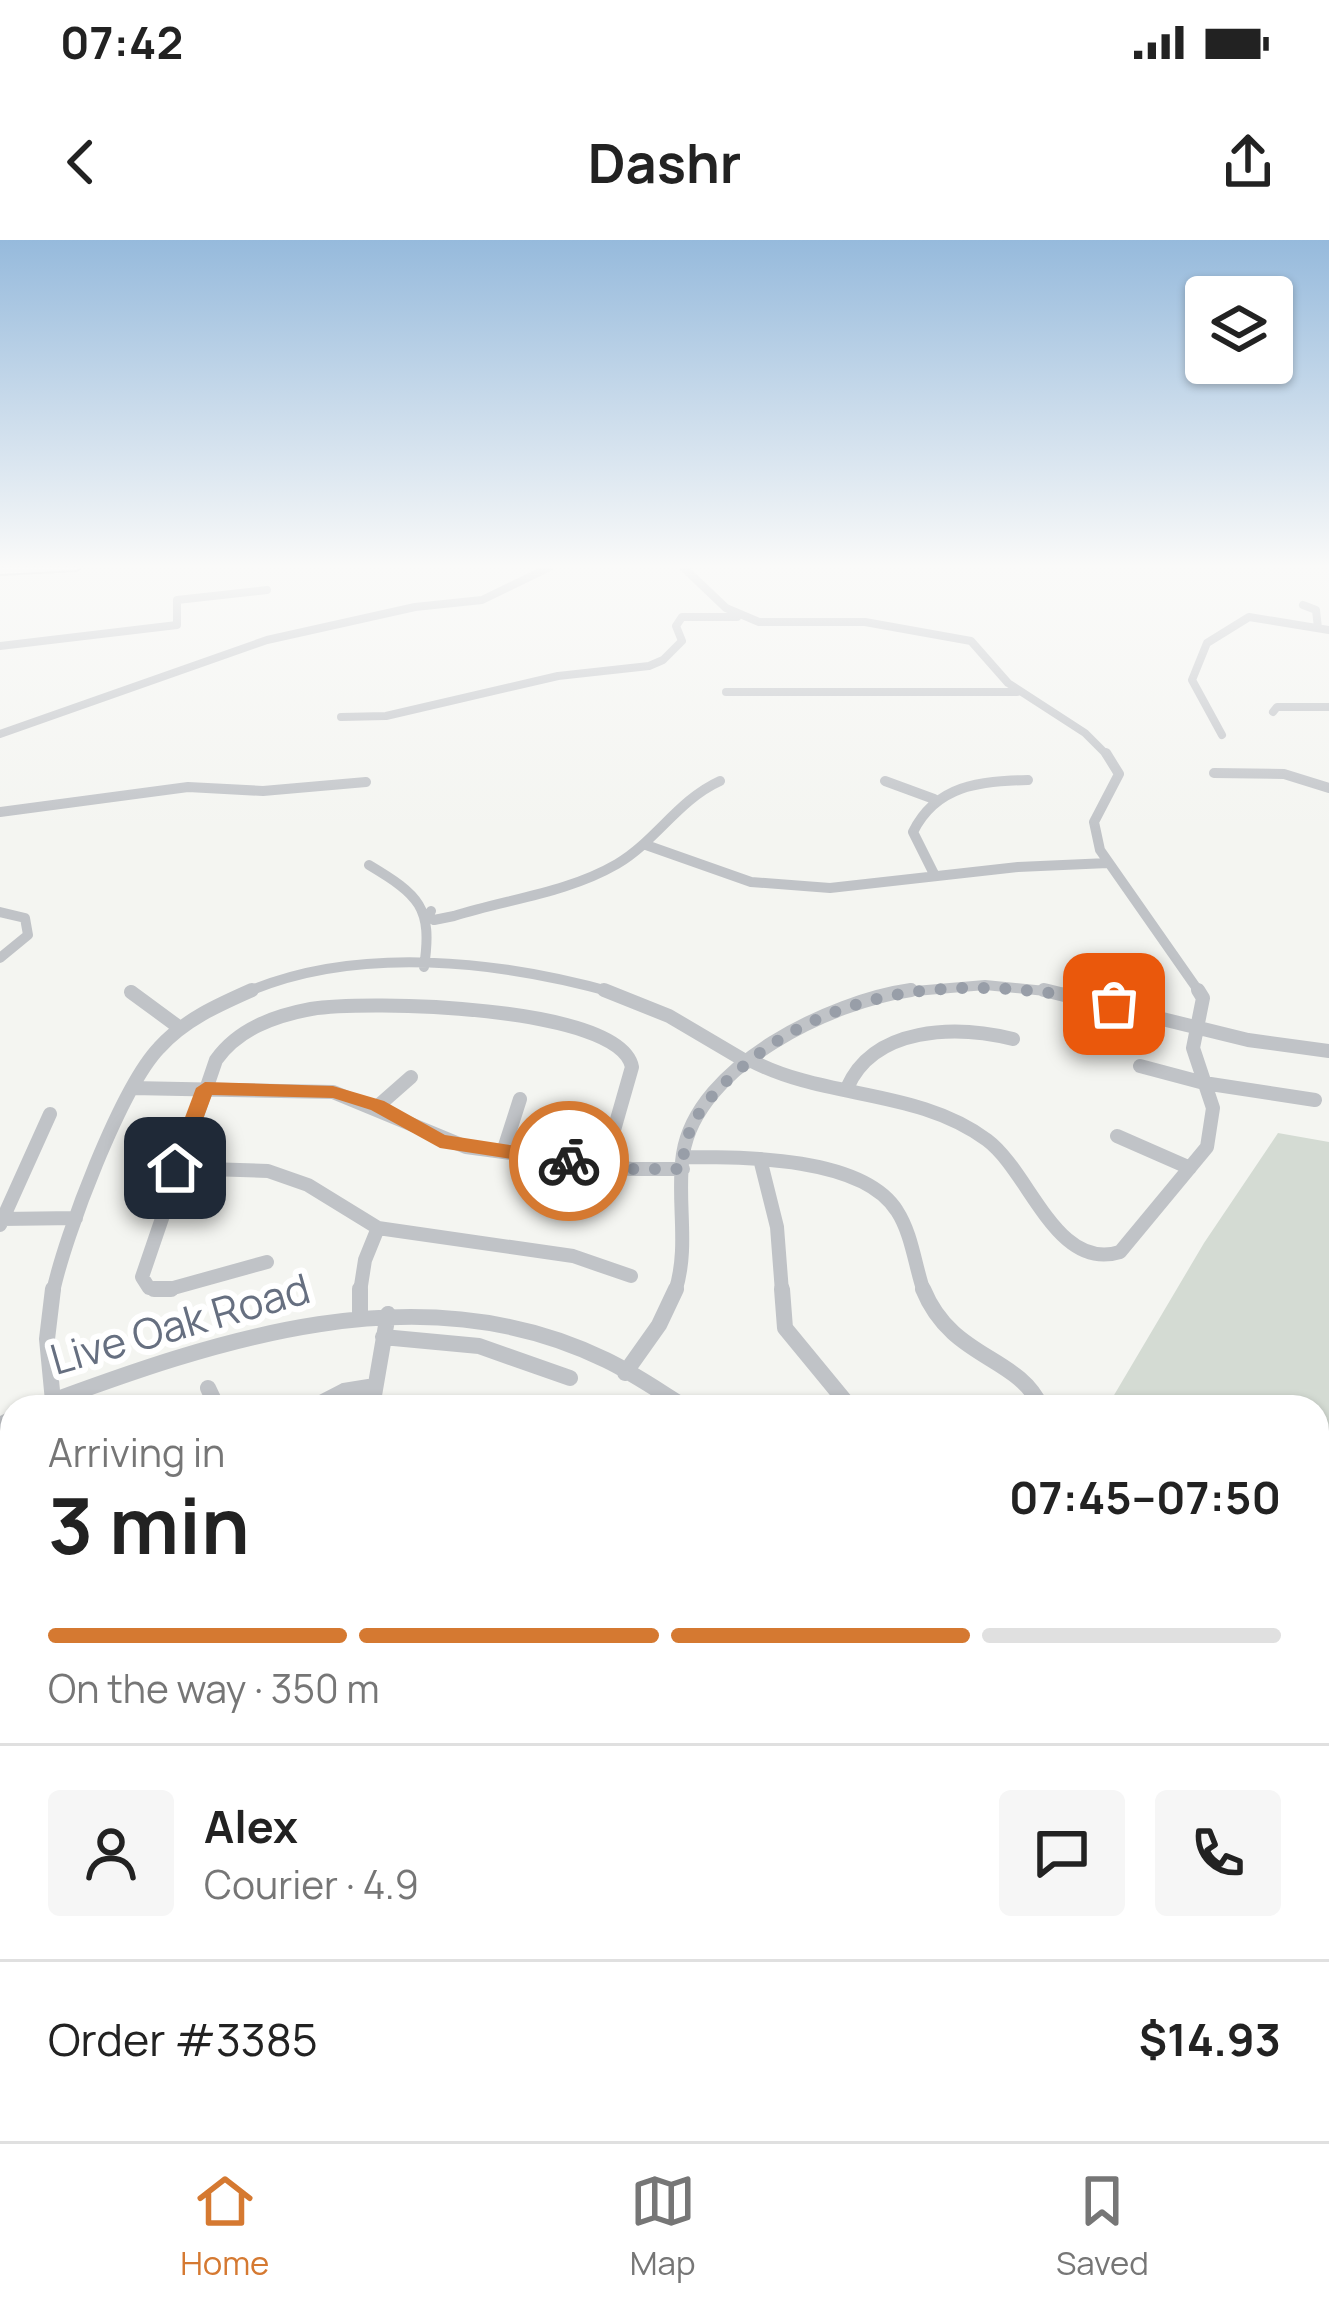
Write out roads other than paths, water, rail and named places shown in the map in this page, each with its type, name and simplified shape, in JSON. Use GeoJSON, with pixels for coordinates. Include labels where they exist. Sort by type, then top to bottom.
{"type":"FeatureCollection","features":[{"type":"Feature","properties":{"kind":"street"},"geometry":{"type":"LineString","coordinates":[[0,734],[218,656]]}},
{"type":"Feature","properties":{"kind":"street"},"geometry":{"type":"LineString","coordinates":[[341,717],[386,716],[558,676],[649,665],[667,656]]}},
{"type":"Feature","properties":{"kind":"street"},"geometry":{"type":"LineString","coordinates":[[45,1395],[45,1319],[57,1266],[132,1088],[162,1043],[214,1005],[287,977],[332,969],[513,970],[614,992],[786,1080],[847,1088],[930,1108],[984,1138],[1013,1163],[1064,1236],[1087,1255],[1102,1258],[1120,1252],[1208,1147],[1215,1127],[1211,1095],[1194,1057],[1203,998],[1108,863],[1094,822],[1116,786],[1119,774],[1114,764],[1097,743],[1003,679],[988,656]]}},
{"type":"Feature","properties":{"kind":"street"},"geometry":{"type":"LineString","coordinates":[[1202,656],[1192,680],[1222,735]]}},
{"type":"Feature","properties":{"kind":"street"},"geometry":{"type":"LineString","coordinates":[[726,692],[1022,692]]}},
{"type":"Feature","properties":{"kind":"street"},"geometry":{"type":"LineString","coordinates":[[1273,712],[1276,707],[1329,707]]}},
{"type":"Feature","properties":{"kind":"street"},"geometry":{"type":"LineString","coordinates":[[1214,772],[1284,774],[1329,788]]}},
{"type":"Feature","properties":{"kind":"street"},"geometry":{"type":"LineString","coordinates":[[935,876],[913,832],[920,812],[961,787],[1028,780]]}},
{"type":"Feature","properties":{"kind":"street"},"geometry":{"type":"LineString","coordinates":[[369,865],[410,890],[434,920],[560,891],[592,878],[646,845],[698,789],[720,781]]}},
{"type":"Feature","properties":{"kind":"street"},"geometry":{"type":"LineString","coordinates":[[885,781],[934,800]]}},
{"type":"Feature","properties":{"kind":"street"},"geometry":{"type":"LineString","coordinates":[[0,812],[188,787],[263,791],[366,782]]}},
{"type":"Feature","properties":{"kind":"street"},"geometry":{"type":"LineString","coordinates":[[646,845],[751,882],[830,888],[1108,863]]}},
{"type":"Feature","properties":{"kind":"street"},"geometry":{"type":"LineString","coordinates":[[0,912],[25,918],[30,926],[28,935],[0,958]]}},
{"type":"Feature","properties":{"kind":"street"},"geometry":{"type":"LineString","coordinates":[[424,967],[431,933],[429,914]]}},
{"type":"Feature","properties":{"kind":"street"},"geometry":{"type":"LineString","coordinates":[[625,1373],[668,1310],[681,1270],[683,1163],[690,1128],[710,1095],[748,1061],[806,1022],[844,1006],[938,987],[1067,994],[1264,1046],[1329,1051]]}},
{"type":"Feature","properties":{"kind":"street"},"geometry":{"type":"LineString","coordinates":[[131,992],[180,1028]]}},
{"type":"Feature","properties":{"kind":"street"},"geometry":{"type":"LineString","coordinates":[[267,1262],[166,1290],[148,1288],[142,1277],[175,1168],[220,1054],[262,1024],[314,1009],[442,1008],[536,1018],[581,1029],[629,1053],[633,1071],[604,1166]]}},
{"type":"Feature","properties":{"kind":"street"},"geometry":{"type":"LineString","coordinates":[[847,1088],[855,1066],[869,1054],[901,1041],[988,1030],[1013,1039]]}},
{"type":"Feature","properties":{"kind":"street"},"geometry":{"type":"LineString","coordinates":[[1140,1066],[1173,1079],[1315,1100]]}},
{"type":"Feature","properties":{"kind":"street"},"geometry":{"type":"LineString","coordinates":[[378,1106],[411,1077]]}},
{"type":"Feature","properties":{"kind":"street"},"geometry":{"type":"LineString","coordinates":[[132,1088],[315,1090],[378,1106],[440,1141],[503,1152],[604,1166],[760,1159],[858,1178],[890,1199],[899,1211],[928,1306],[955,1338],[1029,1385],[1034,1395]]}},
{"type":"Feature","properties":{"kind":"street"},"geometry":{"type":"LineString","coordinates":[[503,1152],[520,1100]]}},
{"type":"Feature","properties":{"kind":"street"},"geometry":{"type":"LineString","coordinates":[[50,1114],[1,1222],[76,1218]]}},
{"type":"Feature","properties":{"kind":"street"},"geometry":{"type":"LineString","coordinates":[[1117,1136],[1190,1168]]}},
{"type":"Feature","properties":{"kind":"street"},"geometry":{"type":"LineString","coordinates":[[760,1159],[777,1227],[785,1328],[839,1395]]}},
{"type":"Feature","properties":{"kind":"street"},"geometry":{"type":"LineString","coordinates":[[175,1168],[245,1168],[295,1179],[378,1228],[573,1256],[631,1276]]}},
{"type":"Feature","properties":{"kind":"street"},"geometry":{"type":"LineString","coordinates":[[360,1316],[358,1279],[378,1228]]}},
{"type":"Feature","properties":{"kind":"street"},"geometry":{"type":"LineString","coordinates":[[374,1395],[388,1314]]}},
{"type":"Feature","properties":{"kind":"street","name":"Live Oak Road"},"geometry":{"type":"LineString","coordinates":[[71,1395],[215,1345],[388,1314],[483,1318],[523,1328],[567,1342],[660,1395]]}},
{"type":"Feature","properties":{"kind":"street"},"geometry":{"type":"LineString","coordinates":[[383,1337],[438,1338],[503,1350],[570,1378]]}},
{"type":"Feature","properties":{"kind":"street"},"geometry":{"type":"LineString","coordinates":[[339,1395],[356,1387],[375,1386]]}},
{"type":"Feature","properties":{"kind":"street"},"geometry":{"type":"LineString","coordinates":[[208,1388],[212,1395]]}}]}
